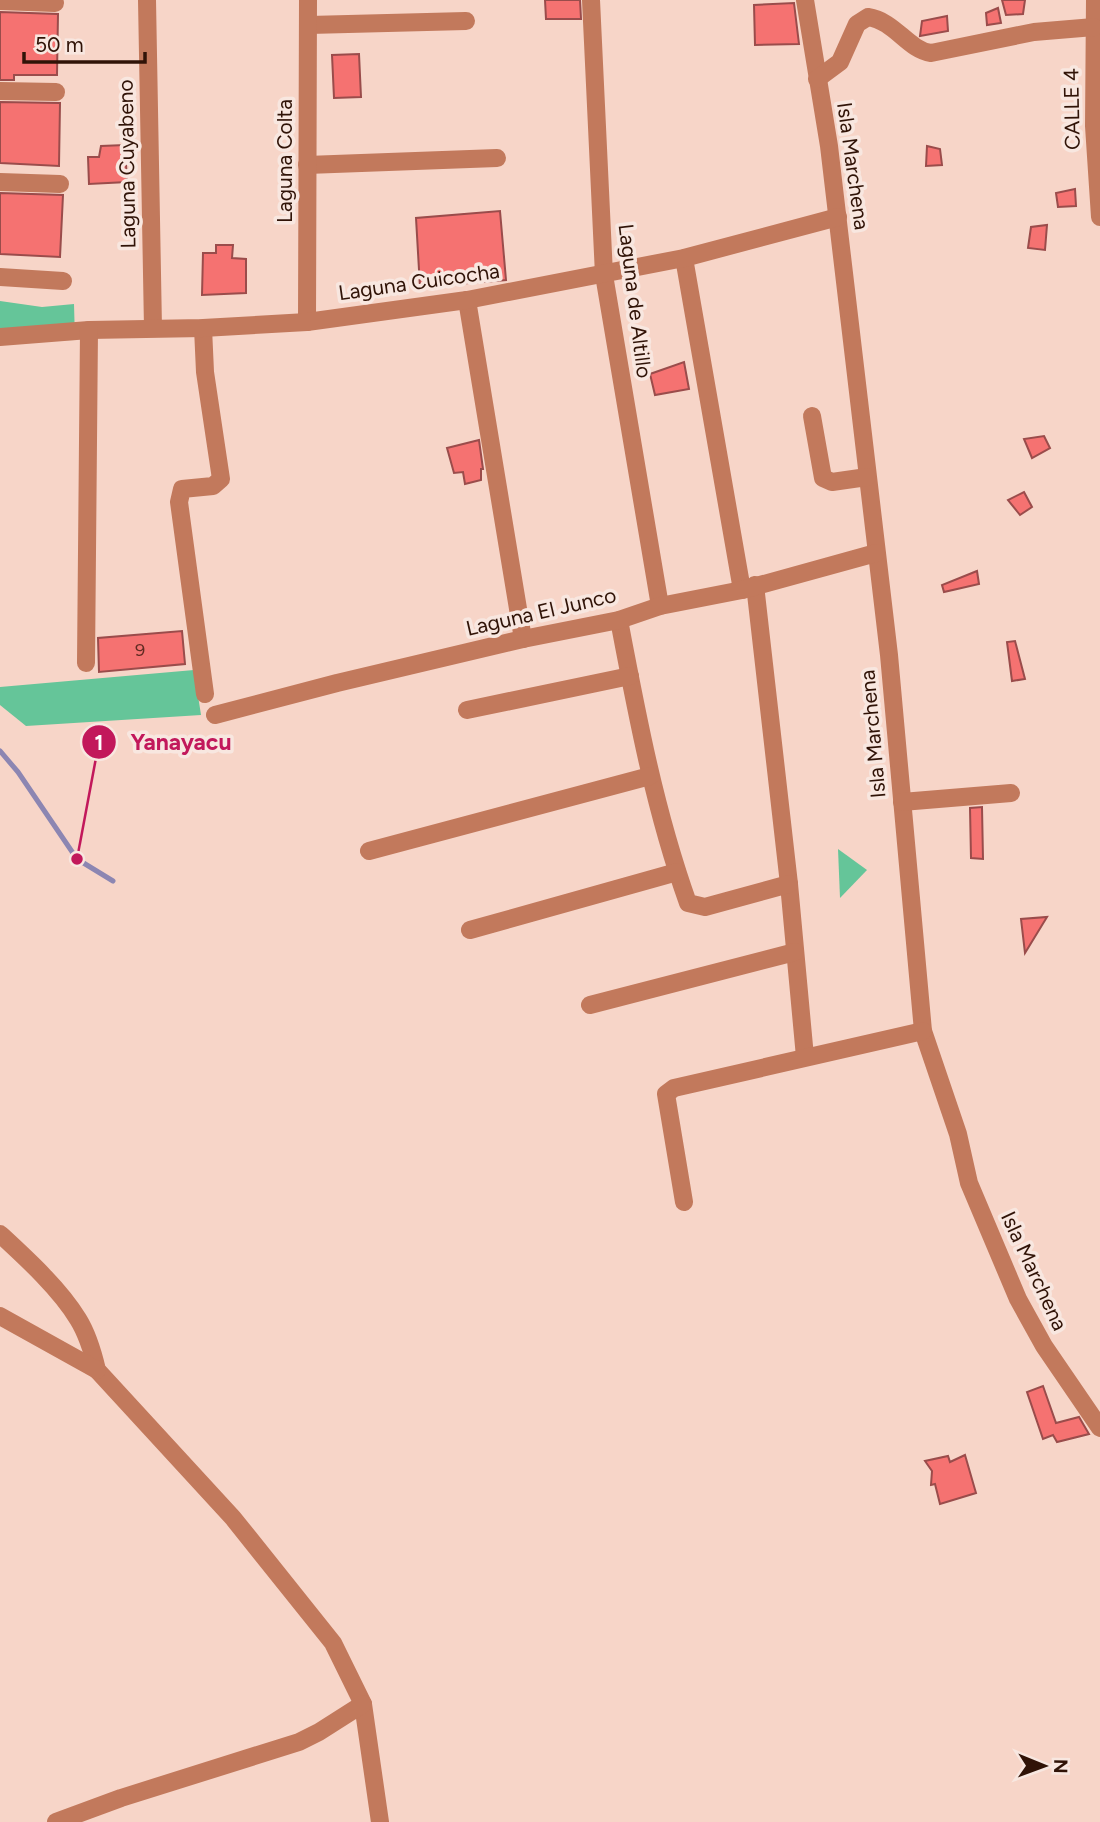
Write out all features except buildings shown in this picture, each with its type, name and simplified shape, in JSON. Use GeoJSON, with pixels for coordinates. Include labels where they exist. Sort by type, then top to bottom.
{"type":"FeatureCollection","features":[{"type":"Feature","properties":{"kind":"street","name":"Laguna Cuyabeno"},"geometry":{"type":"LineString","coordinates":[[147,0],[153,328]]}},
{"type":"Feature","properties":{"kind":"street","name":"Laguna Colta"},"geometry":{"type":"LineString","coordinates":[[307,322],[308,0]]}},
{"type":"Feature","properties":{"kind":"street","name":"Laguna de Altillo"},"geometry":{"type":"LineString","coordinates":[[591,0],[604,275],[660,606]]}},
{"type":"Feature","properties":{"kind":"street","name":"Isla Marchena"},"geometry":{"type":"LineString","coordinates":[[805,0],[838,217],[876,553],[923,1031],[958,1134],[969,1183],[1018,1299],[1044,1346],[1100,1428]]}},
{"type":"Feature","properties":{"kind":"street","name":"CALLE 4"},"geometry":{"type":"LineString","coordinates":[[1095,0],[1100,217]]}},
{"type":"Feature","properties":{"kind":"street"},"geometry":{"type":"LineString","coordinates":[[0,1],[55,3]]}},
{"type":"Feature","properties":{"kind":"street"},"geometry":{"type":"LineString","coordinates":[[817,79],[840,62],[857,24],[868,17],[885,21],[922,51],[931,53],[1034,32],[1094,27]]}},
{"type":"Feature","properties":{"kind":"street"},"geometry":{"type":"LineString","coordinates":[[309,25],[466,21]]}},
{"type":"Feature","properties":{"kind":"street"},"geometry":{"type":"LineString","coordinates":[[0,91],[56,92]]}},
{"type":"Feature","properties":{"kind":"street"},"geometry":{"type":"LineString","coordinates":[[307,165],[497,158]]}},
{"type":"Feature","properties":{"kind":"street"},"geometry":{"type":"LineString","coordinates":[[0,182],[60,184]]}},
{"type":"Feature","properties":{"kind":"street","name":"Laguna Cuicocha"},"geometry":{"type":"LineString","coordinates":[[0,337],[89,330],[203,328],[307,322],[467,300],[684,258],[838,217]]}},
{"type":"Feature","properties":{"kind":"street"},"geometry":{"type":"LineString","coordinates":[[684,258],[748,587],[789,884],[805,1057]]}},
{"type":"Feature","properties":{"kind":"street"},"geometry":{"type":"LineString","coordinates":[[0,277],[63,281]]}},
{"type":"Feature","properties":{"kind":"street"},"geometry":{"type":"LineString","coordinates":[[467,300],[523,639]]}},
{"type":"Feature","properties":{"kind":"street"},"geometry":{"type":"LineString","coordinates":[[203,328],[205,372],[221,479],[213,486],[182,489],[179,502],[205,694]]}},
{"type":"Feature","properties":{"kind":"street"},"geometry":{"type":"LineString","coordinates":[[86,663],[89,330]]}},
{"type":"Feature","properties":{"kind":"street"},"geometry":{"type":"LineString","coordinates":[[812,416],[823,478],[832,482],[867,477]]}},
{"type":"Feature","properties":{"kind":"street","name":"Laguna El Junco"},"geometry":{"type":"LineString","coordinates":[[215,715],[523,639],[619,620],[660,606],[748,587],[876,553]]}},
{"type":"Feature","properties":{"kind":"street"},"geometry":{"type":"LineString","coordinates":[[619,620],[650,776],[688,902],[705,906],[789,884]]}},
{"type":"Feature","properties":{"kind":"street"},"geometry":{"type":"LineString","coordinates":[[467,710],[630,676]]}},
{"type":"Feature","properties":{"kind":"street"},"geometry":{"type":"LineString","coordinates":[[369,851],[650,776]]}},
{"type":"Feature","properties":{"kind":"street"},"geometry":{"type":"LineString","coordinates":[[902,802],[1011,793]]}},
{"type":"Feature","properties":{"kind":"street"},"geometry":{"type":"LineString","coordinates":[[470,930],[677,872]]}},
{"type":"Feature","properties":{"kind":"street"},"geometry":{"type":"LineString","coordinates":[[590,1005],[795,952]]}},
{"type":"Feature","properties":{"kind":"street"},"geometry":{"type":"LineString","coordinates":[[684,1202],[666,1094],[674,1088],[923,1031]]}},
{"type":"Feature","properties":{"kind":"street"},"geometry":{"type":"LineString","coordinates":[[0,1234],[32,1263],[78,1318],[91,1346],[97,1370]]}},
{"type":"Feature","properties":{"kind":"street"},"geometry":{"type":"LineString","coordinates":[[0,1317],[97,1370],[233,1518],[333,1643],[363,1704],[380,1822]]}},
{"type":"Feature","properties":{"kind":"street"},"geometry":{"type":"LineString","coordinates":[[56,1822],[121,1798],[299,1742],[363,1704]]}},
{"type":"Feature","properties":{"kind":"green space"},"geometry":{"type":"Polygon","coordinates":[[[0,301],[42,307],[74,304],[75,340],[0,341],[0,301]]]}},
{"type":"Feature","properties":{"kind":"green space"},"geometry":{"type":"Polygon","coordinates":[[[194,670],[201,715],[26,726],[0,705],[0,687],[194,670]]]}},
{"type":"Feature","properties":{"kind":"green space"},"geometry":{"type":"Polygon","coordinates":[[[838,849],[867,870],[840,898],[838,849]]]}},
{"type":"Feature","properties":{"kind":"waterway"},"geometry":{"type":"LineString","coordinates":[[0,751],[18,772],[77,859],[113,881]]}},
{"type":"Feature","properties":{"kind":"place","name":"Yanayacu"},"geometry":{"type":"Point","coordinates":[77,859]}}]}
